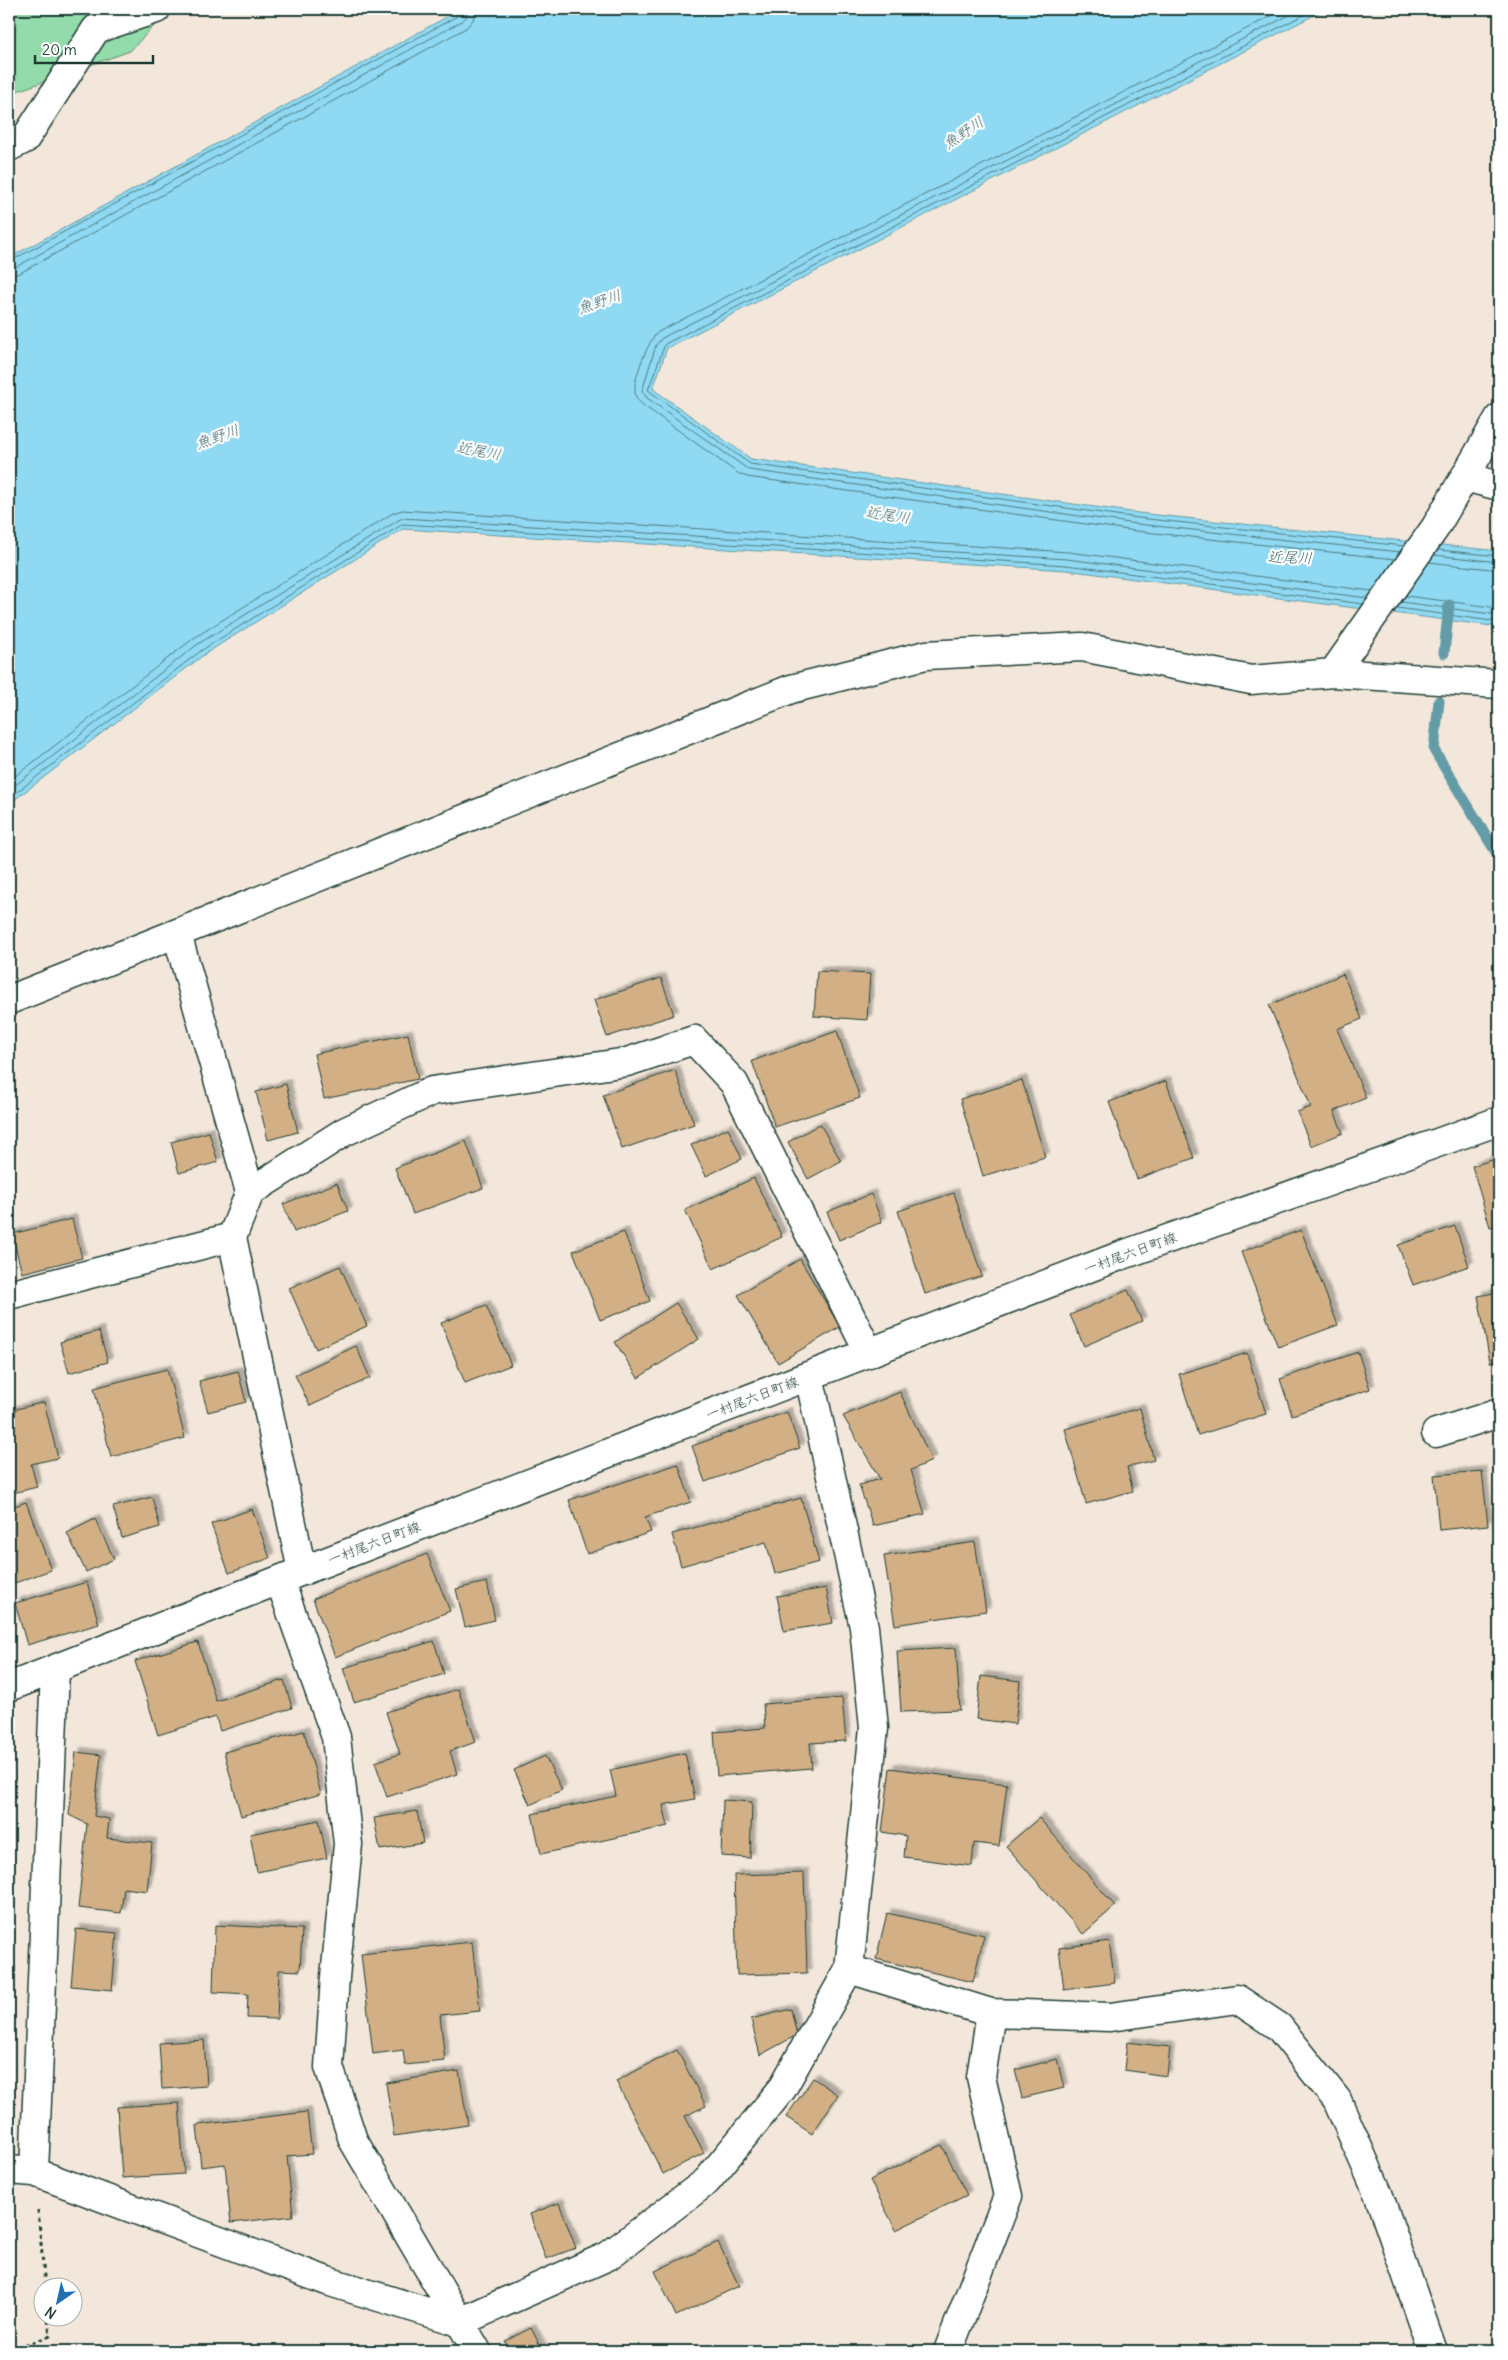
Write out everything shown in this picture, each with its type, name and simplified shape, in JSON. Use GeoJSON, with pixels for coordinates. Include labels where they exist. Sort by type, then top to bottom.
{"type":"FeatureCollection","features":[{"type":"Feature","properties":{"kind":"street"},"geometry":{"type":"LineString","coordinates":[[9,147],[25,139],[96,29],[156,9]]}},
{"type":"Feature","properties":{"kind":"street"},"geometry":{"type":"LineString","coordinates":[[1332,673],[1435,528],[1499,418]]}},
{"type":"Feature","properties":{"kind":"street"},"geometry":{"type":"LineString","coordinates":[[1465,477],[1499,486]]}},
{"type":"Feature","properties":{"kind":"street"},"geometry":{"type":"LineString","coordinates":[[9,1000],[791,689],[926,655],[1082,647],[1251,680],[1332,673],[1499,684]]}},
{"type":"Feature","properties":{"kind":"street"},"geometry":{"type":"LineString","coordinates":[[177,934],[250,1192]]}},
{"type":"Feature","properties":{"kind":"street"},"geometry":{"type":"LineString","coordinates":[[477,2351],[353,2140],[329,2067],[348,1844],[336,1737],[291,1576],[232,1237],[250,1192],[344,1132],[432,1092],[627,1062],[694,1040],[734,1083],[869,1352]]}},
{"type":"Feature","properties":{"kind":"street","name":"一村尾六日町線"},"geometry":{"type":"LineString","coordinates":[[9,1687],[869,1352],[1117,1258],[1499,1121]]}},
{"type":"Feature","properties":{"kind":"street"},"geometry":{"type":"LineString","coordinates":[[9,1295],[232,1237]]}},
{"type":"Feature","properties":{"kind":"street"},"geometry":{"type":"LineString","coordinates":[[55,1670],[22,2171],[327,2281],[460,2322],[608,2256],[707,2180],[782,2089],[849,1969],[874,1728],[864,1627],[809,1376]]}},
{"type":"Feature","properties":{"kind":"street"},"geometry":{"type":"LineString","coordinates":[[1436,1433],[1499,1413]]}},
{"type":"Feature","properties":{"kind":"street"},"geometry":{"type":"LineString","coordinates":[[849,1969],[991,2013],[1110,2017],[1237,1999],[1279,2028],[1337,2100],[1378,2193],[1433,2351]]}},
{"type":"Feature","properties":{"kind":"street"},"geometry":{"type":"LineString","coordinates":[[948,2351],[1008,2196],[981,2077],[991,2013]]}},
{"type":"Feature","properties":{"kind":"path"},"geometry":{"type":"LineString","coordinates":[[22,2171],[43,2278]]}},
{"type":"Feature","properties":{"kind":"path"},"geometry":{"type":"LineString","coordinates":[[9,2351],[50,2336],[49,2328]]}},
{"type":"Feature","properties":{"kind":"green space"},"geometry":{"type":"Polygon","coordinates":[[[9,9],[170,9],[130,51],[9,94],[9,9]]]}},
{"type":"Feature","properties":{"kind":"water"},"geometry":{"type":"Polygon","coordinates":[[[461,9],[1326,9],[667,348],[653,389],[751,459],[1138,513],[1499,551],[1499,627],[1066,570],[403,529],[205,654],[9,804],[9,258],[461,9]]]}},
{"type":"Feature","properties":{"kind":"building"},"geometry":{"type":"Polygon","coordinates":[[[817,971],[870,974],[867,1020],[814,1016],[817,971]]]}},
{"type":"Feature","properties":{"kind":"building"},"geometry":{"type":"Polygon","coordinates":[[[1343,974],[1362,1019],[1337,1029],[1366,1098],[1334,1111],[1343,1133],[1311,1146],[1297,1112],[1311,1107],[1269,1005],[1343,974]]]}},
{"type":"Feature","properties":{"kind":"building"},"geometry":{"type":"Polygon","coordinates":[[[661,978],[674,1015],[607,1037],[594,1000],[661,978]]]}},
{"type":"Feature","properties":{"kind":"building"},"geometry":{"type":"Polygon","coordinates":[[[837,1031],[860,1098],[775,1127],[752,1061],[837,1031]]]}},
{"type":"Feature","properties":{"kind":"building"},"geometry":{"type":"Polygon","coordinates":[[[408,1034],[418,1079],[324,1099],[314,1054],[408,1034]]]}},
{"type":"Feature","properties":{"kind":"building"},"geometry":{"type":"Polygon","coordinates":[[[675,1070],[694,1124],[622,1149],[603,1095],[675,1070]]]}},
{"type":"Feature","properties":{"kind":"building"},"geometry":{"type":"Polygon","coordinates":[[[1022,1080],[1045,1157],[983,1176],[960,1099],[1022,1080]]]}},
{"type":"Feature","properties":{"kind":"building"},"geometry":{"type":"Polygon","coordinates":[[[1166,1081],[1194,1158],[1137,1179],[1109,1102],[1166,1081]]]}},
{"type":"Feature","properties":{"kind":"building"},"geometry":{"type":"Polygon","coordinates":[[[286,1084],[298,1132],[268,1140],[256,1092],[286,1084]]]}},
{"type":"Feature","properties":{"kind":"building"},"geometry":{"type":"Polygon","coordinates":[[[820,1124],[841,1161],[808,1179],[788,1142],[820,1124]]]}},
{"type":"Feature","properties":{"kind":"building"},"geometry":{"type":"Polygon","coordinates":[[[728,1128],[742,1159],[706,1176],[691,1145],[728,1128]]]}},
{"type":"Feature","properties":{"kind":"building"},"geometry":{"type":"Polygon","coordinates":[[[209,1132],[218,1162],[179,1173],[171,1142],[209,1132]]]}},
{"type":"Feature","properties":{"kind":"building"},"geometry":{"type":"Polygon","coordinates":[[[466,1141],[483,1188],[413,1214],[395,1168],[466,1141]]]}},
{"type":"Feature","properties":{"kind":"building"},"geometry":{"type":"Polygon","coordinates":[[[1499,1158],[1499,1225],[1490,1227],[1472,1166],[1499,1158]]]}},
{"type":"Feature","properties":{"kind":"building"},"geometry":{"type":"Polygon","coordinates":[[[754,1178],[782,1237],[713,1269],[685,1210],[754,1178]]]}},
{"type":"Feature","properties":{"kind":"building"},"geometry":{"type":"Polygon","coordinates":[[[337,1183],[348,1211],[294,1232],[283,1204],[337,1183]]]}},
{"type":"Feature","properties":{"kind":"building"},"geometry":{"type":"Polygon","coordinates":[[[954,1193],[982,1276],[925,1294],[898,1211],[954,1193]]]}},
{"type":"Feature","properties":{"kind":"building"},"geometry":{"type":"Polygon","coordinates":[[[871,1194],[882,1222],[839,1240],[827,1212],[871,1194]]]}},
{"type":"Feature","properties":{"kind":"building"},"geometry":{"type":"Polygon","coordinates":[[[72,1219],[82,1258],[22,1273],[12,1234],[72,1219]]]}},
{"type":"Feature","properties":{"kind":"building"},"geometry":{"type":"Polygon","coordinates":[[[1455,1226],[1469,1266],[1413,1285],[1398,1245],[1455,1226]]]}},
{"type":"Feature","properties":{"kind":"building"},"geometry":{"type":"Polygon","coordinates":[[[1301,1230],[1338,1325],[1278,1347],[1241,1252],[1301,1230]]]}},
{"type":"Feature","properties":{"kind":"building"},"geometry":{"type":"Polygon","coordinates":[[[624,1232],[650,1301],[600,1320],[573,1251],[624,1232]]]}},
{"type":"Feature","properties":{"kind":"building"},"geometry":{"type":"Polygon","coordinates":[[[800,1259],[840,1327],[778,1363],[738,1295],[800,1259]]]}},
{"type":"Feature","properties":{"kind":"building"},"geometry":{"type":"Polygon","coordinates":[[[340,1266],[367,1326],[316,1349],[289,1288],[340,1266]]]}},
{"type":"Feature","properties":{"kind":"building"},"geometry":{"type":"Polygon","coordinates":[[[1128,1290],[1142,1321],[1084,1346],[1070,1315],[1128,1290]]]}},
{"type":"Feature","properties":{"kind":"building"},"geometry":{"type":"Polygon","coordinates":[[[1499,1292],[1499,1361],[1490,1362],[1478,1296],[1499,1292]]]}},
{"type":"Feature","properties":{"kind":"building"},"geometry":{"type":"Polygon","coordinates":[[[676,1303],[699,1339],[638,1378],[615,1342],[676,1303]]]}},
{"type":"Feature","properties":{"kind":"building"},"geometry":{"type":"Polygon","coordinates":[[[486,1305],[511,1365],[465,1383],[441,1323],[486,1305]]]}},
{"type":"Feature","properties":{"kind":"building"},"geometry":{"type":"Polygon","coordinates":[[[99,1331],[108,1362],[69,1373],[60,1342],[99,1331]]]}},
{"type":"Feature","properties":{"kind":"building"},"geometry":{"type":"Polygon","coordinates":[[[356,1346],[370,1378],[310,1406],[295,1375],[356,1346]]]}},
{"type":"Feature","properties":{"kind":"building"},"geometry":{"type":"Polygon","coordinates":[[[1358,1352],[1370,1389],[1292,1415],[1280,1379],[1358,1352]]]}},
{"type":"Feature","properties":{"kind":"building"},"geometry":{"type":"Polygon","coordinates":[[[1247,1353],[1266,1414],[1198,1435],[1179,1374],[1247,1353]]]}},
{"type":"Feature","properties":{"kind":"building"},"geometry":{"type":"Polygon","coordinates":[[[167,1369],[185,1438],[111,1457],[94,1388],[167,1369]]]}},
{"type":"Feature","properties":{"kind":"building"},"geometry":{"type":"Polygon","coordinates":[[[238,1371],[246,1402],[208,1412],[199,1381],[238,1371]]]}},
{"type":"Feature","properties":{"kind":"building"},"geometry":{"type":"Polygon","coordinates":[[[900,1392],[932,1461],[911,1470],[925,1514],[873,1526],[859,1485],[880,1479],[843,1416],[900,1392]]]}},
{"type":"Feature","properties":{"kind":"building"},"geometry":{"type":"Polygon","coordinates":[[[44,1402],[58,1458],[31,1464],[37,1487],[9,1494],[9,1411],[44,1402]]]}},
{"type":"Feature","properties":{"kind":"building"},"geometry":{"type":"Polygon","coordinates":[[[1140,1408],[1154,1460],[1127,1467],[1133,1491],[1086,1504],[1065,1429],[1140,1408]]]}},
{"type":"Feature","properties":{"kind":"building"},"geometry":{"type":"Polygon","coordinates":[[[787,1412],[800,1448],[705,1482],[692,1446],[787,1412]]]}},
{"type":"Feature","properties":{"kind":"building"},"geometry":{"type":"Polygon","coordinates":[[[678,1464],[691,1502],[645,1517],[651,1532],[587,1554],[569,1500],[678,1464]]]}},
{"type":"Feature","properties":{"kind":"building"},"geometry":{"type":"Polygon","coordinates":[[[1482,1471],[1488,1525],[1439,1530],[1434,1475],[1482,1471]]]}},
{"type":"Feature","properties":{"kind":"building"},"geometry":{"type":"Polygon","coordinates":[[[152,1497],[160,1527],[122,1538],[113,1507],[152,1497]]]}},
{"type":"Feature","properties":{"kind":"building"},"geometry":{"type":"Polygon","coordinates":[[[801,1498],[819,1562],[775,1574],[766,1542],[681,1566],[672,1534],[801,1498]]]}},
{"type":"Feature","properties":{"kind":"building"},"geometry":{"type":"Polygon","coordinates":[[[26,1502],[51,1570],[12,1584],[9,1575],[9,1508],[26,1502]]]}},
{"type":"Feature","properties":{"kind":"building"},"geometry":{"type":"Polygon","coordinates":[[[252,1509],[270,1558],[229,1573],[211,1524],[252,1509]]]}},
{"type":"Feature","properties":{"kind":"building"},"geometry":{"type":"Polygon","coordinates":[[[95,1519],[114,1559],[86,1572],[67,1533],[95,1519]]]}},
{"type":"Feature","properties":{"kind":"building"},"geometry":{"type":"Polygon","coordinates":[[[975,1542],[986,1611],[895,1625],[884,1556],[975,1542]]]}},
{"type":"Feature","properties":{"kind":"building"},"geometry":{"type":"Polygon","coordinates":[[[427,1554],[450,1611],[335,1657],[313,1599],[427,1554]]]}},
{"type":"Feature","properties":{"kind":"building"},"geometry":{"type":"Polygon","coordinates":[[[87,1582],[99,1624],[27,1645],[15,1603],[87,1582]]]}},
{"type":"Feature","properties":{"kind":"building"},"geometry":{"type":"Polygon","coordinates":[[[487,1582],[495,1620],[465,1627],[456,1589],[487,1582]]]}},
{"type":"Feature","properties":{"kind":"building"},"geometry":{"type":"Polygon","coordinates":[[[826,1588],[833,1623],[784,1631],[777,1596],[826,1588]]]}},
{"type":"Feature","properties":{"kind":"building"},"geometry":{"type":"Polygon","coordinates":[[[434,1641],[444,1674],[354,1702],[343,1668],[434,1641]]]}},
{"type":"Feature","properties":{"kind":"building"},"geometry":{"type":"Polygon","coordinates":[[[198,1642],[216,1701],[284,1680],[292,1708],[220,1731],[216,1717],[158,1735],[135,1661],[198,1642]]]}},
{"type":"Feature","properties":{"kind":"building"},"geometry":{"type":"Polygon","coordinates":[[[956,1648],[960,1710],[901,1712],[897,1651],[956,1648]]]}},
{"type":"Feature","properties":{"kind":"building"},"geometry":{"type":"Polygon","coordinates":[[[981,1676],[1020,1681],[1015,1724],[976,1719],[981,1676]]]}},
{"type":"Feature","properties":{"kind":"building"},"geometry":{"type":"Polygon","coordinates":[[[458,1689],[476,1742],[450,1751],[457,1774],[387,1797],[375,1762],[400,1754],[386,1712],[458,1689]]]}},
{"type":"Feature","properties":{"kind":"building"},"geometry":{"type":"Polygon","coordinates":[[[842,1698],[846,1741],[810,1743],[812,1768],[717,1776],[714,1732],[765,1728],[763,1704],[842,1698]]]}},
{"type":"Feature","properties":{"kind":"building"},"geometry":{"type":"Polygon","coordinates":[[[304,1731],[321,1794],[241,1816],[224,1752],[304,1731]]]}},
{"type":"Feature","properties":{"kind":"building"},"geometry":{"type":"Polygon","coordinates":[[[76,1752],[101,1755],[94,1816],[109,1819],[107,1838],[152,1843],[147,1891],[124,1888],[121,1913],[78,1908],[87,1824],[69,1815],[76,1752]]]}},
{"type":"Feature","properties":{"kind":"building"},"geometry":{"type":"Polygon","coordinates":[[[685,1753],[695,1799],[663,1805],[668,1826],[541,1854],[532,1814],[616,1796],[610,1770],[685,1753]]]}},
{"type":"Feature","properties":{"kind":"building"},"geometry":{"type":"Polygon","coordinates":[[[545,1756],[562,1790],[530,1805],[514,1770],[545,1756]]]}},
{"type":"Feature","properties":{"kind":"building"},"geometry":{"type":"Polygon","coordinates":[[[890,1768],[1007,1784],[999,1846],[974,1843],[972,1866],[904,1857],[906,1836],[882,1832],[890,1768]]]}},
{"type":"Feature","properties":{"kind":"building"},"geometry":{"type":"Polygon","coordinates":[[[723,1800],[752,1802],[750,1858],[721,1856],[723,1800]]]}},
{"type":"Feature","properties":{"kind":"building"},"geometry":{"type":"Polygon","coordinates":[[[417,1811],[423,1843],[380,1850],[374,1818],[417,1811]]]}},
{"type":"Feature","properties":{"kind":"building"},"geometry":{"type":"Polygon","coordinates":[[[1039,1818],[1115,1906],[1083,1934],[1006,1846],[1039,1818]]]}},
{"type":"Feature","properties":{"kind":"building"},"geometry":{"type":"Polygon","coordinates":[[[319,1820],[327,1858],[257,1872],[250,1834],[319,1820]]]}},
{"type":"Feature","properties":{"kind":"building"},"geometry":{"type":"Polygon","coordinates":[[[804,1873],[807,1973],[737,1975],[734,1875],[804,1873]]]}},
{"type":"Feature","properties":{"kind":"building"},"geometry":{"type":"Polygon","coordinates":[[[887,1913],[984,1935],[973,1982],[876,1959],[887,1913]]]}},
{"type":"Feature","properties":{"kind":"building"},"geometry":{"type":"Polygon","coordinates":[[[215,1925],[302,1929],[300,1971],[279,1970],[277,2019],[247,2018],[248,1994],[213,1992],[215,1925]]]}},
{"type":"Feature","properties":{"kind":"building"},"geometry":{"type":"Polygon","coordinates":[[[76,1929],[117,1933],[112,1990],[71,1986],[76,1929]]]}},
{"type":"Feature","properties":{"kind":"building"},"geometry":{"type":"Polygon","coordinates":[[[1109,1941],[1115,1983],[1064,1990],[1059,1948],[1109,1941]]]}},
{"type":"Feature","properties":{"kind":"building"},"geometry":{"type":"Polygon","coordinates":[[[472,1942],[480,2011],[440,2015],[445,2061],[405,2065],[403,2050],[373,2054],[361,1954],[472,1942]]]}},
{"type":"Feature","properties":{"kind":"building"},"geometry":{"type":"Polygon","coordinates":[[[791,2009],[797,2035],[760,2055],[751,2019],[791,2009]]]}},
{"type":"Feature","properties":{"kind":"building"},"geometry":{"type":"Polygon","coordinates":[[[204,2040],[207,2086],[162,2089],[159,2043],[204,2040]]]}},
{"type":"Feature","properties":{"kind":"building"},"geometry":{"type":"Polygon","coordinates":[[[1127,2042],[1170,2047],[1167,2076],[1124,2070],[1127,2042]]]}},
{"type":"Feature","properties":{"kind":"building"},"geometry":{"type":"Polygon","coordinates":[[[677,2050],[706,2106],[685,2116],[704,2153],[663,2174],[616,2081],[677,2050]]]}},
{"type":"Feature","properties":{"kind":"building"},"geometry":{"type":"Polygon","coordinates":[[[1057,2059],[1064,2088],[1022,2098],[1015,2070],[1057,2059]]]}},
{"type":"Feature","properties":{"kind":"building"},"geometry":{"type":"Polygon","coordinates":[[[459,2071],[468,2125],[394,2136],[386,2083],[459,2071]]]}},
{"type":"Feature","properties":{"kind":"building"},"geometry":{"type":"Polygon","coordinates":[[[813,2078],[838,2095],[812,2134],[786,2117],[813,2078]]]}},
{"type":"Feature","properties":{"kind":"building"},"geometry":{"type":"Polygon","coordinates":[[[179,2103],[184,2174],[122,2178],[117,2107],[179,2103]]]}},
{"type":"Feature","properties":{"kind":"building"},"geometry":{"type":"Polygon","coordinates":[[[307,2112],[312,2154],[287,2156],[293,2216],[231,2223],[225,2164],[201,2167],[197,2125],[307,2112]]]}},
{"type":"Feature","properties":{"kind":"building"},"geometry":{"type":"Polygon","coordinates":[[[942,2145],[967,2195],[896,2230],[870,2180],[942,2145]]]}},
{"type":"Feature","properties":{"kind":"building"},"geometry":{"type":"Polygon","coordinates":[[[559,2203],[576,2248],[546,2259],[530,2214],[559,2203]]]}},
{"type":"Feature","properties":{"kind":"building"},"geometry":{"type":"Polygon","coordinates":[[[718,2242],[739,2286],[676,2316],[655,2271],[718,2242]]]}},
{"type":"Feature","properties":{"kind":"building"},"geometry":{"type":"Polygon","coordinates":[[[531,2328],[543,2351],[510,2351],[505,2341],[531,2328]]]}},
{"type":"Feature","properties":{"kind":"waterway"},"geometry":{"type":"LineString","coordinates":[[1444,653],[1449,605]]}},
{"type":"Feature","properties":{"kind":"waterway"},"geometry":{"type":"LineString","coordinates":[[1439,701],[1434,750],[1499,857]]}},
{"type":"Feature","properties":{"kind":"water label","name":"魚野川"},"geometry":{"type":"Point","coordinates":[963,132]}},
{"type":"Feature","properties":{"kind":"water label","name":"魚野川"},"geometry":{"type":"Point","coordinates":[599,301]}},
{"type":"Feature","properties":{"kind":"water label","name":"魚野川"},"geometry":{"type":"Point","coordinates":[217,436]}},
{"type":"Feature","properties":{"kind":"water label","name":"近尾川"},"geometry":{"type":"Point","coordinates":[479,450]}},
{"type":"Feature","properties":{"kind":"water label","name":"近尾川"},"geometry":{"type":"Point","coordinates":[888,514]}},
{"type":"Feature","properties":{"kind":"water label","name":"近尾川"},"geometry":{"type":"Point","coordinates":[1290,557]}}]}
